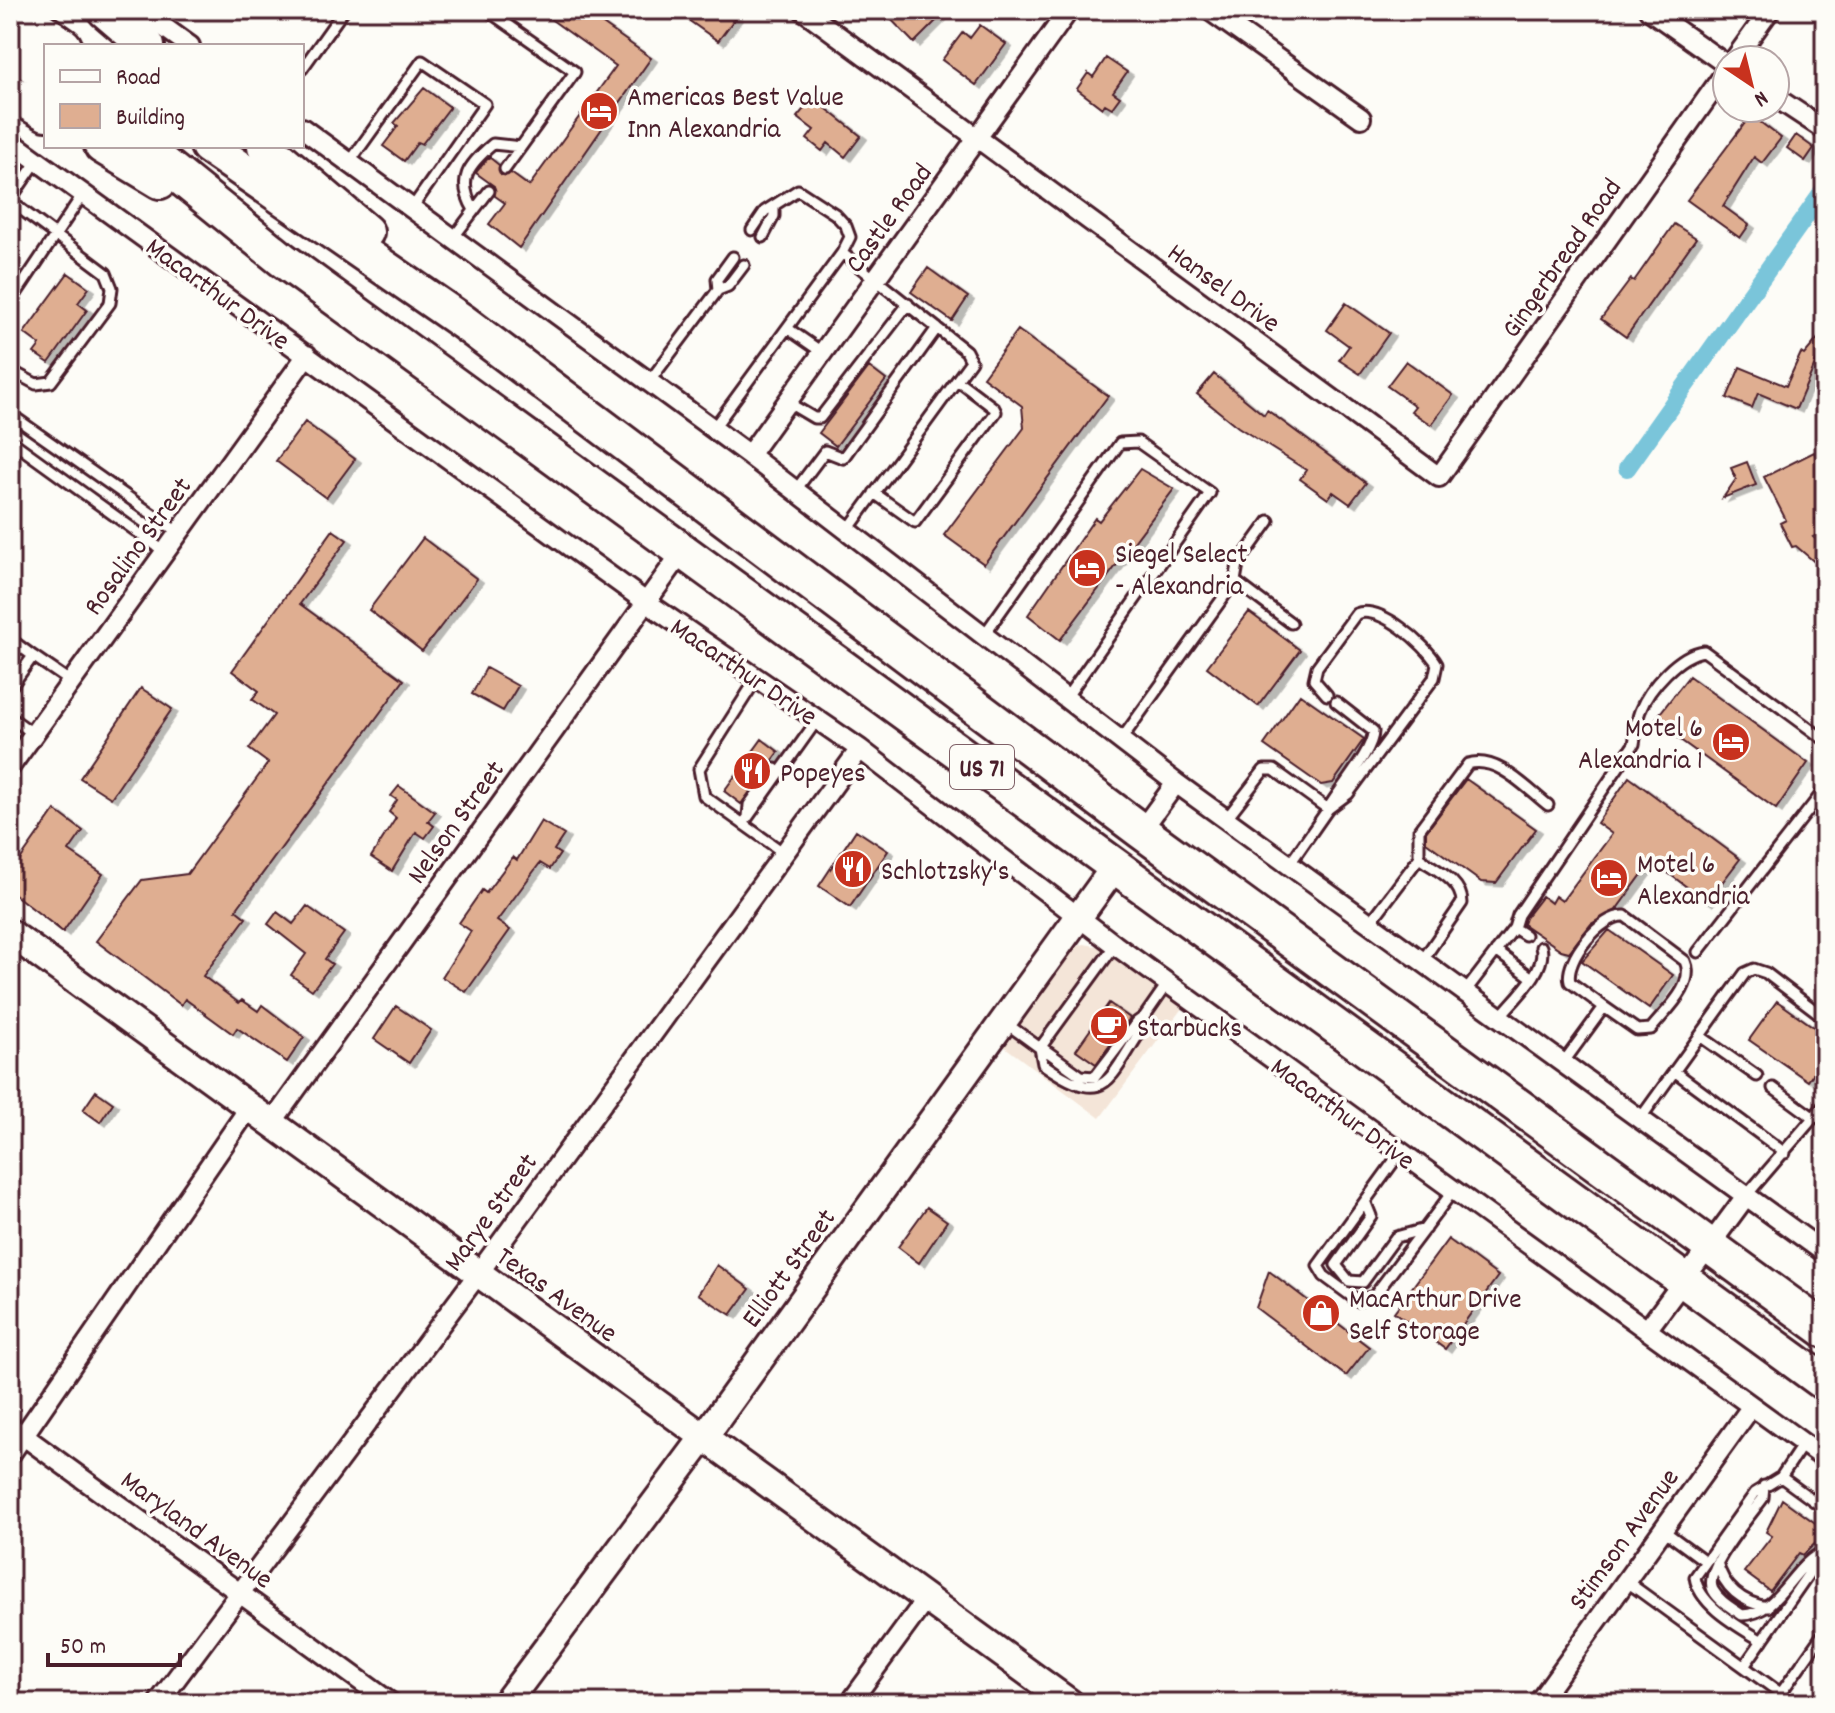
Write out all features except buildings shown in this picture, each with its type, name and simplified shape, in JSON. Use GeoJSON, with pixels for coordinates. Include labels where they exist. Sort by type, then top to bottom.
{"type":"FeatureCollection","features":[{"type":"Feature","properties":{"kind":"highway"},"geometry":{"type":"LineString","coordinates":[[13,10],[61,44]]}},
{"type":"Feature","properties":{"kind":"highway"},"geometry":{"type":"LineString","coordinates":[[105,10],[145,44]]}},
{"type":"Feature","properties":{"kind":"highway"},"geometry":{"type":"LineString","coordinates":[[10,49],[44,74]]}},
{"type":"Feature","properties":{"kind":"highway"},"geometry":{"type":"LineString","coordinates":[[10,92],[44,112]]}},
{"type":"Feature","properties":{"kind":"highway"},"geometry":{"type":"LineString","coordinates":[[105,148],[283,260]]}},
{"type":"Feature","properties":{"kind":"highway","name":"Macarthur Drive"},"geometry":{"type":"LineString","coordinates":[[144,148],[283,260],[1825,1383]]}},
{"type":"Feature","properties":{"kind":"highway","name":"US 71"},"geometry":{"type":"LineString","coordinates":[[211,148],[463,322],[1141,831],[1825,1330]]}},
{"type":"Feature","properties":{"kind":"highway"},"geometry":{"type":"LineString","coordinates":[[267,148],[385,248],[463,322]]}},
{"type":"Feature","properties":{"kind":"highway"},"geometry":{"type":"LineString","coordinates":[[1116,865],[1141,831]]}},
{"type":"Feature","properties":{"kind":"street"},"geometry":{"type":"LineString","coordinates":[[140,10],[187,44]]}},
{"type":"Feature","properties":{"kind":"street","name":"Hansel Drive"},"geometry":{"type":"LineString","coordinates":[[803,10],[1439,477]]}},
{"type":"Feature","properties":{"kind":"street","name":"Castle Road"},"geometry":{"type":"LineString","coordinates":[[749,455],[1069,10]]}},
{"type":"Feature","properties":{"kind":"street"},"geometry":{"type":"LineString","coordinates":[[1209,10],[1361,118]]}},
{"type":"Feature","properties":{"kind":"street"},"geometry":{"type":"LineString","coordinates":[[1649,10],[1711,56]]}},
{"type":"Feature","properties":{"kind":"street"},"geometry":{"type":"LineString","coordinates":[[1746,44],[1770,10]]}},
{"type":"Feature","properties":{"kind":"street","name":"Gingerbread Road"},"geometry":{"type":"LineString","coordinates":[[1439,477],[1711,91]]}},
{"type":"Feature","properties":{"kind":"street"},"geometry":{"type":"LineString","coordinates":[[1791,108],[1825,130]]}},
{"type":"Feature","properties":{"kind":"street"},"geometry":{"type":"LineString","coordinates":[[304,129],[749,455],[1176,783],[1825,1253]]}},
{"type":"Feature","properties":{"kind":"street","name":"Macarthur Drive"},"geometry":{"type":"LineString","coordinates":[[10,141],[646,602],[860,749],[1167,984],[1825,1459]]}},
{"type":"Feature","properties":{"kind":"street","name":"Rosalino Street"},"geometry":{"type":"LineString","coordinates":[[10,767],[307,355]]}},
{"type":"Feature","properties":{"kind":"street","name":"Nelson Street"},"geometry":{"type":"LineString","coordinates":[[271,1124],[683,551]]}},
{"type":"Feature","properties":{"kind":"street","name":"Marye Street"},"geometry":{"type":"LineString","coordinates":[[158,1703],[478,1274],[860,749]]}},
{"type":"Feature","properties":{"kind":"street"},"geometry":{"type":"LineString","coordinates":[[1141,831],[1176,783]]}},
{"type":"Feature","properties":{"kind":"street","name":"Elliott Street"},"geometry":{"type":"LineString","coordinates":[[506,1703],[704,1437],[1116,865]]}},
{"type":"Feature","properties":{"kind":"street","name":"Texas Avenue"},"geometry":{"type":"LineString","coordinates":[[10,933],[1070,1703]]}},
{"type":"Feature","properties":{"kind":"street"},"geometry":{"type":"LineString","coordinates":[[10,1455],[17,1431],[249,1108]]}},
{"type":"Feature","properties":{"kind":"street"},"geometry":{"type":"LineString","coordinates":[[1647,1330],[1746,1196]]}},
{"type":"Feature","properties":{"kind":"street","name":"Stimson Avenue"},"geometry":{"type":"LineString","coordinates":[[1538,1703],[1752,1406]]}},
{"type":"Feature","properties":{"kind":"street","name":"Maryland Avenue"},"geometry":{"type":"LineString","coordinates":[[17,1431],[391,1703]]}},
{"type":"Feature","properties":{"kind":"street"},"geometry":{"type":"LineString","coordinates":[[850,1703],[927,1598]]}},
{"type":"Feature","properties":{"kind":"lane"},"geometry":{"type":"LineString","coordinates":[[304,66],[344,10]]}},
{"type":"Feature","properties":{"kind":"lane"},"geometry":{"type":"LineString","coordinates":[[487,10],[575,72],[505,169]]}},
{"type":"Feature","properties":{"kind":"lane"},"geometry":{"type":"LineString","coordinates":[[349,163],[422,61],[485,104],[412,208]]}},
{"type":"Feature","properties":{"kind":"lane"},"geometry":{"type":"LineString","coordinates":[[474,210],[466,196],[464,180],[479,155],[493,144],[521,147]]}},
{"type":"Feature","properties":{"kind":"lane"},"geometry":{"type":"LineString","coordinates":[[10,370],[36,384],[51,382],[110,303],[112,288],[106,273],[10,201],[37,161]]}},
{"type":"Feature","properties":{"kind":"lane"},"geometry":{"type":"LineString","coordinates":[[713,429],[842,253],[850,237],[846,226],[835,214],[798,190],[765,211],[752,230]]}},
{"type":"Feature","properties":{"kind":"lane"},"geometry":{"type":"LineString","coordinates":[[453,238],[489,191]]}},
{"type":"Feature","properties":{"kind":"lane"},"geometry":{"type":"LineString","coordinates":[[10,303],[83,194]]}},
{"type":"Feature","properties":{"kind":"lane"},"geometry":{"type":"LineString","coordinates":[[763,237],[774,216],[774,208]]}},
{"type":"Feature","properties":{"kind":"lane"},"geometry":{"type":"LineString","coordinates":[[842,253],[969,357],[969,364],[847,531]]}},
{"type":"Feature","properties":{"kind":"lane"},"geometry":{"type":"LineString","coordinates":[[718,290],[717,279],[733,257]]}},
{"type":"Feature","properties":{"kind":"lane"},"geometry":{"type":"LineString","coordinates":[[649,382],[718,290],[728,286],[744,265]]}},
{"type":"Feature","properties":{"kind":"lane"},"geometry":{"type":"LineString","coordinates":[[787,402],[814,418],[820,418],[908,304]]}},
{"type":"Feature","properties":{"kind":"lane"},"geometry":{"type":"LineString","coordinates":[[787,328],[823,353]]}},
{"type":"Feature","properties":{"kind":"lane"},"geometry":{"type":"LineString","coordinates":[[795,491],[825,451],[843,458],[937,328]]}},
{"type":"Feature","properties":{"kind":"lane"},"geometry":{"type":"LineString","coordinates":[[874,493],[915,522],[920,518],[996,412],[957,380]]}},
{"type":"Feature","properties":{"kind":"lane"},"geometry":{"type":"LineString","coordinates":[[10,414],[179,533]]}},
{"type":"Feature","properties":{"kind":"lane"},"geometry":{"type":"LineString","coordinates":[[10,440],[165,552]]}},
{"type":"Feature","properties":{"kind":"lane"},"geometry":{"type":"LineString","coordinates":[[984,636],[1120,443],[1138,442],[1210,493],[1066,698]]}},
{"type":"Feature","properties":{"kind":"lane"},"geometry":{"type":"LineString","coordinates":[[1121,740],[1235,581],[1238,564],[1269,521]]}},
{"type":"Feature","properties":{"kind":"lane"},"geometry":{"type":"LineString","coordinates":[[1235,581],[1291,623]]}},
{"type":"Feature","properties":{"kind":"lane"},"geometry":{"type":"LineString","coordinates":[[1327,695],[1314,680],[1331,648],[1356,614],[1365,610],[1388,621],[1430,652],[1437,664],[1434,678],[1348,794],[1328,809]]}},
{"type":"Feature","properties":{"kind":"lane"},"geometry":{"type":"LineString","coordinates":[[10,639],[71,682]]}},
{"type":"Feature","properties":{"kind":"lane"},"geometry":{"type":"LineString","coordinates":[[1465,992],[1514,928],[1518,915],[1628,753],[1640,710],[1672,666],[1691,652],[1704,651],[1825,740]]}},
{"type":"Feature","properties":{"kind":"lane"},"geometry":{"type":"LineString","coordinates":[[10,688],[33,656]]}},
{"type":"Feature","properties":{"kind":"lane"},"geometry":{"type":"LineString","coordinates":[[757,678],[699,769],[704,796],[745,820],[784,853]]}},
{"type":"Feature","properties":{"kind":"lane"},"geometry":{"type":"LineString","coordinates":[[1289,865],[1373,741],[1373,731],[1336,702]]}},
{"type":"Feature","properties":{"kind":"lane"},"geometry":{"type":"LineString","coordinates":[[10,717],[34,734]]}},
{"type":"Feature","properties":{"kind":"lane"},"geometry":{"type":"LineString","coordinates":[[745,820],[818,719]]}},
{"type":"Feature","properties":{"kind":"lane"},"geometry":{"type":"LineString","coordinates":[[1370,923],[1419,858],[1419,830],[1468,764],[1481,760],[1494,765],[1548,805]]}},
{"type":"Feature","properties":{"kind":"lane"},"geometry":{"type":"LineString","coordinates":[[1226,819],[1264,770],[1274,770],[1328,809]]}},
{"type":"Feature","properties":{"kind":"lane"},"geometry":{"type":"LineString","coordinates":[[1698,952],[1825,789]]}},
{"type":"Feature","properties":{"kind":"lane"},"geometry":{"type":"LineString","coordinates":[[1419,858],[1462,892],[1462,903],[1422,961]]}},
{"type":"Feature","properties":{"kind":"lane"},"geometry":{"type":"LineString","coordinates":[[1614,915],[1625,916],[1685,961],[1690,972],[1688,982],[1651,1029],[1637,1030],[1604,1007],[1570,982],[1568,974],[1602,921],[1614,915]]}},
{"type":"Feature","properties":{"kind":"lane"},"geometry":{"type":"LineString","coordinates":[[1514,928],[1525,935]]}},
{"type":"Feature","properties":{"kind":"lane"},"geometry":{"type":"LineString","coordinates":[[1041,1048],[1115,945]]}},
{"type":"Feature","properties":{"kind":"lane"},"geometry":{"type":"LineString","coordinates":[[1500,1017],[1544,955],[1541,947]]}},
{"type":"Feature","properties":{"kind":"lane"},"geometry":{"type":"LineString","coordinates":[[1496,951],[1531,977]]}},
{"type":"Feature","properties":{"kind":"lane"},"geometry":{"type":"LineString","coordinates":[[1640,1119],[1745,973],[1754,969],[1766,973],[1825,1018]]}},
{"type":"Feature","properties":{"kind":"lane"},"geometry":{"type":"LineString","coordinates":[[1003,1022],[1081,1076],[1095,1077],[1167,984]]}},
{"type":"Feature","properties":{"kind":"lane"},"geometry":{"type":"LineString","coordinates":[[1563,1063],[1604,1007]]}},
{"type":"Feature","properties":{"kind":"lane"},"geometry":{"type":"LineString","coordinates":[[1700,1036],[1750,1075]]}},
{"type":"Feature","properties":{"kind":"lane"},"geometry":{"type":"LineString","coordinates":[[1674,1071],[1706,1089],[1763,1130],[1785,1153]]}},
{"type":"Feature","properties":{"kind":"lane"},"geometry":{"type":"LineString","coordinates":[[1773,1088],[1785,1102],[1814,1118]]}},
{"type":"Feature","properties":{"kind":"lane"},"geometry":{"type":"LineString","coordinates":[[1746,1196],[1825,1104]]}},
{"type":"Feature","properties":{"kind":"lane"},"geometry":{"type":"LineString","coordinates":[[1400,1153],[1318,1266],[1324,1276],[1358,1301],[1374,1296],[1453,1191]]}},
{"type":"Feature","properties":{"kind":"lane"},"geometry":{"type":"LineString","coordinates":[[1365,1201],[1371,1216],[1336,1265],[1349,1281],[1363,1282],[1396,1237],[1425,1229]]}},
{"type":"Feature","properties":{"kind":"lane"},"geometry":{"type":"LineString","coordinates":[[1762,1641],[1730,1620],[1703,1595],[1695,1577],[1764,1486],[1781,1477],[1803,1444]]}},
{"type":"Feature","properties":{"kind":"lane"},"geometry":{"type":"LineString","coordinates":[[1781,1477],[1825,1509]]}},
{"type":"Feature","properties":{"kind":"lane"},"geometry":{"type":"LineString","coordinates":[[1764,1486],[1763,1498],[1717,1562],[1711,1579],[1712,1589],[1724,1602],[1742,1615],[1768,1607],[1801,1565],[1825,1550]]}},
{"type":"Feature","properties":{"kind":"lane"},"geometry":{"type":"LineString","coordinates":[[1663,1530],[1705,1561]]}},
{"type":"Feature","properties":{"kind":"lane"},"geometry":{"type":"LineString","coordinates":[[1745,1665],[1825,1550]]}},
{"type":"Feature","properties":{"kind":"lane"},"geometry":{"type":"LineString","coordinates":[[1717,1562],[1721,1578],[1731,1590],[1750,1602],[1768,1607]]}},
{"type":"Feature","properties":{"kind":"lane"},"geometry":{"type":"LineString","coordinates":[[1626,1581],[1794,1703]]}},
{"type":"Feature","properties":{"kind":"lane"},"geometry":{"type":"LineString","coordinates":[[1781,1693],[1825,1631]]}},
{"type":"Feature","properties":{"kind":"lane"},"geometry":{"type":"LineString","coordinates":[[1819,1703],[1825,1694]]}},
{"type":"Feature","properties":{"kind":"shaded area"},"geometry":{"type":"Polygon","coordinates":[[[1084,944],[1101,947],[1183,1007],[1100,1118],[1001,1044],[1070,950],[1084,944]]]}},
{"type":"Feature","properties":{"kind":"waterway"},"geometry":{"type":"LineString","coordinates":[[1627,468],[1825,189]]}},
{"type":"Feature","properties":{"kind":"place","name":"Americas Best Value Inn Alexandria"},"geometry":{"type":"Point","coordinates":[599,111]}},
{"type":"Feature","properties":{"kind":"place","name":"Siegel Select - Alexandria"},"geometry":{"type":"Point","coordinates":[1087,568]}},
{"type":"Feature","properties":{"kind":"place","name":"Motel 6 Alexandria 1"},"geometry":{"type":"Point","coordinates":[1731,742]}},
{"type":"Feature","properties":{"kind":"place","name":"Popeyes"},"geometry":{"type":"Point","coordinates":[752,771]}},
{"type":"Feature","properties":{"kind":"place","name":"Schlotzsky's"},"geometry":{"type":"Point","coordinates":[853,869]}},
{"type":"Feature","properties":{"kind":"place","name":"Motel 6 Alexandria"},"geometry":{"type":"Point","coordinates":[1609,878]}},
{"type":"Feature","properties":{"kind":"place","name":"Starbucks"},"geometry":{"type":"Point","coordinates":[1109,1026]}},
{"type":"Feature","properties":{"kind":"place","name":"MacArthur Drive Self Storage"},"geometry":{"type":"Point","coordinates":[1321,1313]}}]}
